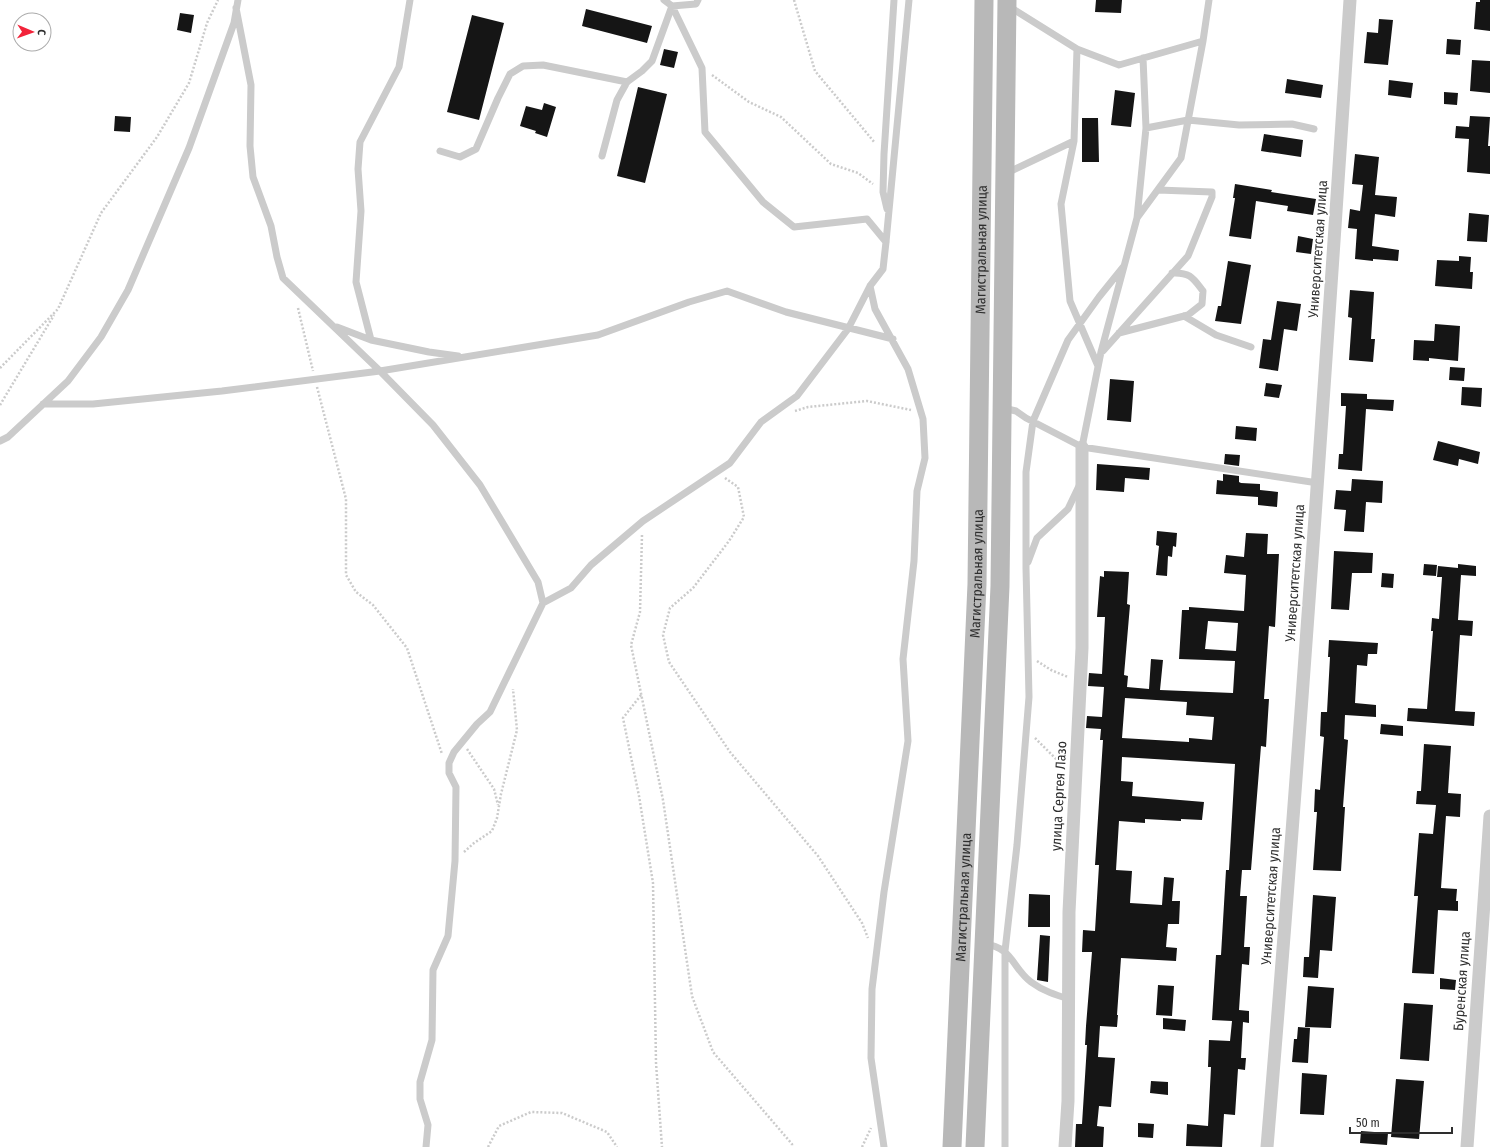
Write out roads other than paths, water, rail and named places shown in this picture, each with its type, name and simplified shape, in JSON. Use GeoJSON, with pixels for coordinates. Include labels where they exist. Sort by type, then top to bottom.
{"type":"FeatureCollection","features":[{"type":"Feature","properties":{"kind":"main road","name":"Магистральная улица"},"geometry":{"type":"LineString","coordinates":[[952,1147],[977,584],[984,0]]}},
{"type":"Feature","properties":{"kind":"main road","name":"Магистральная улица"},"geometry":{"type":"LineString","coordinates":[[975,1147],[1000,586],[1006,2]]}},
{"type":"Feature","properties":{"kind":"street","name":"Университетская улица"},"geometry":{"type":"LineString","coordinates":[[1267,1147],[1286,918],[1318,483],[1350,0]]}},
{"type":"Feature","properties":{"kind":"street","name":"улица Сергея Лазо"},"geometry":{"type":"LineString","coordinates":[[1065,1147],[1068,1101],[1069,912],[1082,648],[1082,447]]}},
{"type":"Feature","properties":{"kind":"street","name":"Буренская улица"},"geometry":{"type":"LineString","coordinates":[[1467,1147],[1490,816]]}},
{"type":"Feature","properties":{"kind":"lane"},"geometry":{"type":"LineString","coordinates":[[0,441],[8,437],[68,381],[101,337],[128,290],[189,148],[234,23],[238,0]]}},
{"type":"Feature","properties":{"kind":"lane"},"geometry":{"type":"LineString","coordinates":[[371,340],[356,282],[362,210],[358,169],[360,142],[399,67],[410,0]]}},
{"type":"Feature","properties":{"kind":"lane"},"geometry":{"type":"LineString","coordinates":[[664,0],[673,3],[696,4],[698,0]]}},
{"type":"Feature","properties":{"kind":"lane"},"geometry":{"type":"LineString","coordinates":[[889,218],[883,192],[894,0]]}},
{"type":"Feature","properties":{"kind":"lane"},"geometry":{"type":"LineString","coordinates":[[426,1147],[428,1125],[420,1099],[420,1082],[432,1040],[433,970],[448,936],[455,861],[456,787],[449,773],[449,763],[454,752],[462,742],[490,712],[543,603],[571,588],[591,565],[643,521],[730,463],[761,422],[797,396],[848,329],[870,286],[882,269],[889,218],[909,0]]}},
{"type":"Feature","properties":{"kind":"lane"},"geometry":{"type":"LineString","coordinates":[[1138,218],[1180,158],[1203,42],[1209,0]]}},
{"type":"Feature","properties":{"kind":"lane"},"geometry":{"type":"LineString","coordinates":[[1006,2],[1077,49],[1119,65],[1203,42]]}},
{"type":"Feature","properties":{"kind":"lane"},"geometry":{"type":"LineString","coordinates":[[673,3],[702,68],[706,132],[763,202],[794,227],[867,219],[886,242]]}},
{"type":"Feature","properties":{"kind":"lane"},"geometry":{"type":"LineString","coordinates":[[602,156],[617,100],[627,82],[642,71],[652,60],[673,3]]}},
{"type":"Feature","properties":{"kind":"lane"},"geometry":{"type":"LineString","coordinates":[[236,8],[251,85],[250,146],[253,177],[271,226],[276,257],[283,278],[380,371],[433,425],[480,485],[538,582],[543,603]]}},
{"type":"Feature","properties":{"kind":"lane"},"geometry":{"type":"LineString","coordinates":[[1077,49],[1074,141],[1060,204],[1070,300],[1098,366]]}},
{"type":"Feature","properties":{"kind":"lane"},"geometry":{"type":"LineString","coordinates":[[1082,447],[1101,352],[1138,218],[1146,128],[1143,58]]}},
{"type":"Feature","properties":{"kind":"lane"},"geometry":{"type":"LineString","coordinates":[[440,151],[460,157],[476,149],[510,74],[524,66],[543,65],[627,82]]}},
{"type":"Feature","properties":{"kind":"lane"},"geometry":{"type":"LineString","coordinates":[[1146,128],[1188,120],[1239,125],[1292,124],[1314,129]]}},
{"type":"Feature","properties":{"kind":"lane"},"geometry":{"type":"LineString","coordinates":[[1005,174],[1074,141]]}},
{"type":"Feature","properties":{"kind":"lane"},"geometry":{"type":"LineString","coordinates":[[1101,352],[1188,256],[1212,197],[1212,192],[1158,190]]}},
{"type":"Feature","properties":{"kind":"lane"},"geometry":{"type":"LineString","coordinates":[[1005,1147],[1004,950],[1017,845],[1029,697],[1026,568],[1026,472],[1033,421],[1068,340],[1124,266]]}},
{"type":"Feature","properties":{"kind":"lane"},"geometry":{"type":"LineString","coordinates":[[1119,333],[1188,315],[1202,304],[1203,291],[1193,277],[1182,272],[1172,273]]}},
{"type":"Feature","properties":{"kind":"lane"},"geometry":{"type":"LineString","coordinates":[[870,286],[875,309],[908,369],[923,419],[925,458],[917,491],[914,561],[903,659],[908,741],[884,892],[872,989],[871,1058],[884,1147]]}},
{"type":"Feature","properties":{"kind":"lane"},"geometry":{"type":"LineString","coordinates":[[43,404],[93,404],[222,391],[315,380],[468,357],[598,335],[689,302],[727,291],[786,312],[892,339]]}},
{"type":"Feature","properties":{"kind":"lane"},"geometry":{"type":"LineString","coordinates":[[1184,316],[1216,335],[1251,347]]}},
{"type":"Feature","properties":{"kind":"lane"},"geometry":{"type":"LineString","coordinates":[[333,326],[371,340],[429,352],[468,357]]}},
{"type":"Feature","properties":{"kind":"lane"},"geometry":{"type":"LineString","coordinates":[[1002,408],[1016,411],[1082,447],[1318,483]]}},
{"type":"Feature","properties":{"kind":"lane"},"geometry":{"type":"LineString","coordinates":[[1026,568],[1037,538],[1068,509],[1082,481]]}},
{"type":"Feature","properties":{"kind":"lane"},"geometry":{"type":"LineString","coordinates":[[984,944],[995,945],[1004,950],[1031,982],[1050,993],[1069,999]]}}]}
